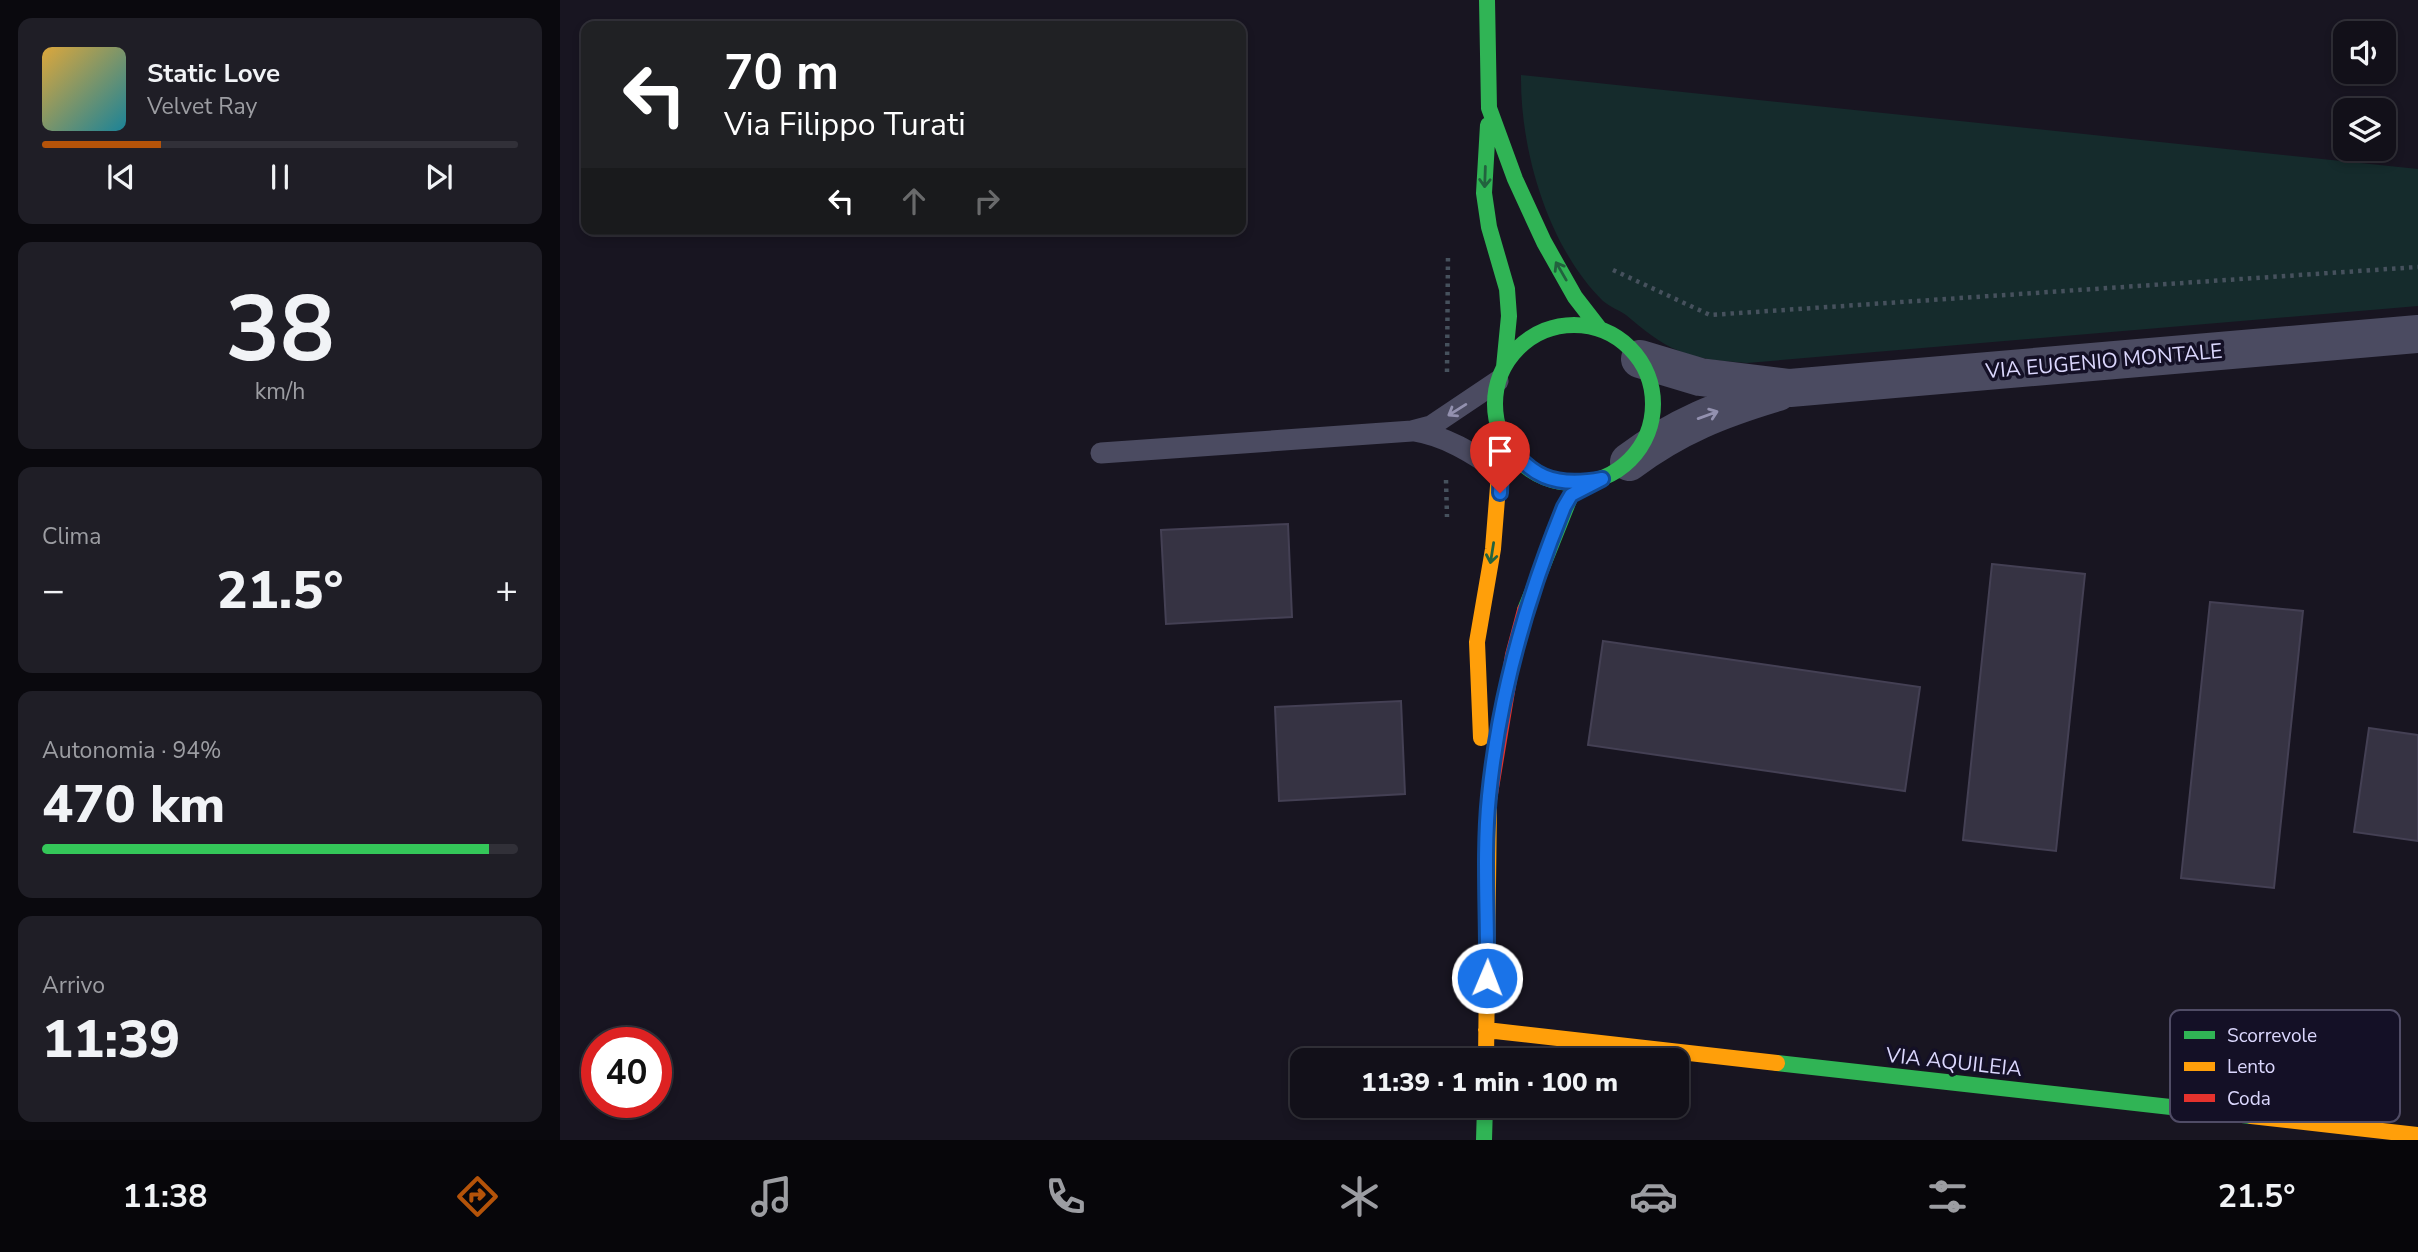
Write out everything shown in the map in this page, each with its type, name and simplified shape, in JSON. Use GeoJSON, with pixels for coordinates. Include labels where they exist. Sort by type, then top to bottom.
{"type":"FeatureCollection","features":[{"type":"Feature","properties":{"kind":"street"},"geometry":{"type":"LineString","coordinates":[[1487,0],[1489,108],[1484,193],[1489,227],[1507,289],[1509,317],[1495,399],[1502,436],[1493,549],[1477,642],[1483,764],[1489,796]]}},
{"type":"Feature","properties":{"kind":"street"},"geometry":{"type":"LineString","coordinates":[[1489,108],[1544,242],[1575,297],[1599,328]]}},
{"type":"Feature","properties":{"kind":"street"},"geometry":{"type":"LineString","coordinates":[[1501,374],[1521,345],[1545,330],[1571,324],[1599,328],[1622,340],[1640,359],[1650,379],[1654,401],[1651,424],[1643,445],[1616,470],[1578,483],[1555,481],[1533,472],[1515,456],[1502,436]]}},
{"type":"Feature","properties":{"kind":"street","name":"VIA EUGENIO MONTALE"},"geometry":{"type":"LineString","coordinates":[[1790,388],[2418,334]]}},
{"type":"Feature","properties":{"kind":"street"},"geometry":{"type":"LineString","coordinates":[[1640,359],[1700,377],[1790,388]]}},
{"type":"Feature","properties":{"kind":"street"},"geometry":{"type":"LineString","coordinates":[[1486,1048],[1489,796],[1504,701],[1525,609],[1571,495],[1616,470],[1662,437],[1691,421],[1790,388]]}},
{"type":"Feature","properties":{"kind":"street","name":"VIA AQUILEIA"},"geometry":{"type":"LineString","coordinates":[[1486,1030],[2170,1107]]}},
{"type":"Feature","properties":{"kind":"street"},"geometry":{"type":"LineString","coordinates":[[1485,1118],[1485,1140]]}},
{"type":"Feature","properties":{"kind":"street","name":"VIA AQUILEIA"},"geometry":{"type":"LineString","coordinates":[[2303,1122],[2418,1135]]}},
{"type":"Feature","properties":{"kind":"lane"},"geometry":{"type":"LineString","coordinates":[[1101,453],[1412,431],[1431,426],[1501,374]]}},
{"type":"Feature","properties":{"kind":"lane"},"geometry":{"type":"LineString","coordinates":[[1412,431],[1429,433],[1467,450],[1499,471]]}},
{"type":"Feature","properties":{"kind":"path"},"geometry":{"type":"LineString","coordinates":[[1605,267],[1710,315],[2418,267]]}},
{"type":"Feature","properties":{"kind":"green space"},"geometry":{"type":"Polygon","coordinates":[[[1521,75],[2418,169],[2418,306],[1747,363],[1713,360],[1679,351],[1665,344],[1603,301],[1584,279],[1553,226],[1541,196],[1532,165],[1522,104],[1521,75]]]}},
{"type":"Feature","properties":{"kind":"building"},"geometry":{"type":"Polygon","coordinates":[[[1288,524],[1292,617],[1166,624],[1161,530],[1288,524]]]}},
{"type":"Feature","properties":{"kind":"building"},"geometry":{"type":"Polygon","coordinates":[[[1992,564],[2085,574],[2056,851],[1963,840],[1992,564]]]}},
{"type":"Feature","properties":{"kind":"building"},"geometry":{"type":"Polygon","coordinates":[[[2210,602],[2303,611],[2274,888],[2181,878],[2210,602]]]}},
{"type":"Feature","properties":{"kind":"building"},"geometry":{"type":"Polygon","coordinates":[[[1603,641],[1920,687],[1905,791],[1588,745],[1603,641]]]}},
{"type":"Feature","properties":{"kind":"building"},"geometry":{"type":"Polygon","coordinates":[[[1401,701],[1405,794],[1279,801],[1275,707],[1401,701]]]}},
{"type":"Feature","properties":{"kind":"building"},"geometry":{"type":"Polygon","coordinates":[[[2369,728],[2418,735],[2418,841],[2354,832],[2369,728]]]}},
{"type":"Feature","properties":{"kind":"traffic: fast"},"geometry":{"type":"LineString","coordinates":[[1487,0],[1489,108],[1515,179],[1544,242],[1575,297],[1599,328]]}},
{"type":"Feature","properties":{"kind":"traffic: fast"},"geometry":{"type":"LineString","coordinates":[[1488,125],[1484,193],[1489,227],[1507,289],[1509,316],[1504,367]]}},
{"type":"Feature","properties":{"kind":"traffic: fast"},"geometry":{"type":"LineString","coordinates":[[1574,325],[1604,331],[1630,348],[1647,374],[1653,404],[1647,434],[1630,460],[1604,477],[1574,483],[1544,477],[1518,460],[1501,434],[1495,404],[1501,374],[1518,348],[1544,331],[1574,325]]}},
{"type":"Feature","properties":{"kind":"traffic: fast"},"geometry":{"type":"LineString","coordinates":[[1525,610],[1571,495],[1602,479]]}},
{"type":"Feature","properties":{"kind":"traffic: fast"},"geometry":{"type":"LineString","coordinates":[[1777,1063],[2170,1107]]}},
{"type":"Feature","properties":{"kind":"traffic: fast"},"geometry":{"type":"LineString","coordinates":[[1484,1140],[1485,1118]]}},
{"type":"Feature","properties":{"kind":"traffic: slow"},"geometry":{"type":"LineString","coordinates":[[1481,738],[1477,642],[1493,549],[1502,436]]}},
{"type":"Feature","properties":{"kind":"traffic: slow"},"geometry":{"type":"LineString","coordinates":[[1486,1048],[1489,800]]}},
{"type":"Feature","properties":{"kind":"traffic: slow"},"geometry":{"type":"LineString","coordinates":[[1486,1030],[1777,1063]]}},
{"type":"Feature","properties":{"kind":"traffic: slow"},"geometry":{"type":"LineString","coordinates":[[2304,1122],[2418,1135]]}},
{"type":"Feature","properties":{"kind":"traffic: jam"},"geometry":{"type":"LineString","coordinates":[[1489,800],[1513,655],[1525,610]]}},
{"type":"Feature","properties":{"kind":"route"},"geometry":{"type":"LineString","coordinates":[[1487,978],[1489,796],[1513,655],[1525,609],[1564,507],[1571,495],[1602,479],[1578,483],[1555,481],[1533,472],[1515,456],[1502,436],[1500,493]]}}]}
